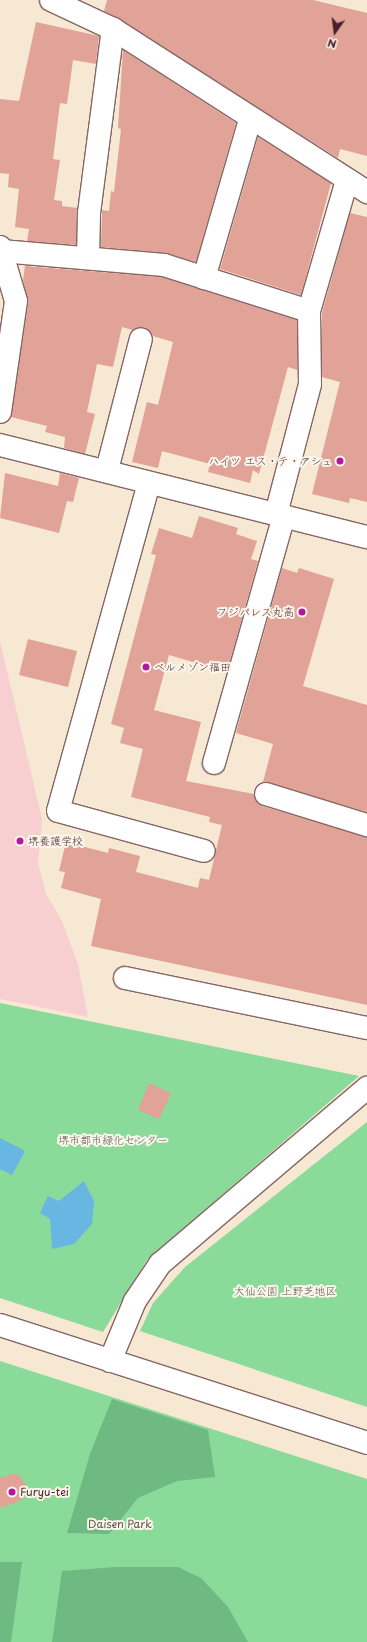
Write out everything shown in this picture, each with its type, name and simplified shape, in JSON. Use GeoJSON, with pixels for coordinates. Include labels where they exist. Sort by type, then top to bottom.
{"type":"FeatureCollection","features":[{"type":"Feature","properties":{"kind":"street"},"geometry":{"type":"LineString","coordinates":[[51,0],[113,29],[250,120],[367,192]]}},
{"type":"Feature","properties":{"kind":"street"},"geometry":{"type":"LineString","coordinates":[[88,258],[89,213],[113,29]]}},
{"type":"Feature","properties":{"kind":"street"},"geometry":{"type":"LineString","coordinates":[[204,278],[250,120]]}},
{"type":"Feature","properties":{"kind":"street"},"geometry":{"type":"LineString","coordinates":[[214,763],[280,515],[310,384],[309,311],[347,180]]}},
{"type":"Feature","properties":{"kind":"street"},"geometry":{"type":"LineString","coordinates":[[0,412],[16,301],[1,249],[164,265],[309,311]]}},
{"type":"Feature","properties":{"kind":"street"},"geometry":{"type":"LineString","coordinates":[[107,470],[141,340]]}},
{"type":"Feature","properties":{"kind":"street"},"geometry":{"type":"LineString","coordinates":[[0,445],[107,470],[149,483],[367,536]]}},
{"type":"Feature","properties":{"kind":"street"},"geometry":{"type":"LineString","coordinates":[[149,483],[58,811],[204,851]]}},
{"type":"Feature","properties":{"kind":"street"},"geometry":{"type":"LineString","coordinates":[[266,794],[367,825]]}},
{"type":"Feature","properties":{"kind":"street"},"geometry":{"type":"LineString","coordinates":[[125,978],[367,1028]]}},
{"type":"Feature","properties":{"kind":"street"},"geometry":{"type":"LineString","coordinates":[[110,1361],[135,1302],[160,1264],[367,1088]]}},
{"type":"Feature","properties":{"kind":"street"},"geometry":{"type":"LineString","coordinates":[[0,1326],[367,1443]]}},
{"type":"Feature","properties":{"kind":"shaded area","name":"堺養護学校"},"geometry":{"type":"Polygon","coordinates":[[[0,641],[42,819],[38,863],[46,894],[61,919],[78,964],[88,1017],[0,999],[0,641]]]}},
{"type":"Feature","properties":{"kind":"green space","name":"堺市都市緑化センター"},"geometry":{"type":"Polygon","coordinates":[[[0,1003],[359,1076],[147,1260],[103,1332],[0,1298],[0,1003]]]}},
{"type":"Feature","properties":{"kind":"green space","name":"大仙公園 上野芝地区"},"geometry":{"type":"Polygon","coordinates":[[[367,1122],[367,1407],[140,1331],[153,1303],[185,1267],[367,1122]]]}},
{"type":"Feature","properties":{"kind":"green space","name":"Daisen Park"},"geometry":{"type":"Polygon","coordinates":[[[0,1361],[367,1479],[367,1642],[0,1642],[0,1361]]]}},
{"type":"Feature","properties":{"kind":"green space"},"geometry":{"type":"Polygon","coordinates":[[[112,1399],[208,1430],[215,1477],[177,1481],[138,1498],[109,1534],[67,1533],[90,1454],[112,1399]]]}},
{"type":"Feature","properties":{"kind":"green space"},"geometry":{"type":"Polygon","coordinates":[[[0,1562],[22,1562],[11,1642],[0,1642],[0,1562]]]}},
{"type":"Feature","properties":{"kind":"green space"},"geometry":{"type":"Polygon","coordinates":[[[115,1567],[178,1567],[201,1578],[228,1607],[248,1642],[52,1642],[62,1571],[115,1567]]]}},
{"type":"Feature","properties":{"kind":"water"},"geometry":{"type":"Polygon","coordinates":[[[0,1138],[25,1151],[12,1175],[0,1169],[0,1138]]]}},
{"type":"Feature","properties":{"kind":"water"},"geometry":{"type":"Polygon","coordinates":[[[84,1181],[94,1201],[92,1224],[74,1244],[52,1249],[50,1219],[40,1213],[48,1196],[59,1201],[84,1181]]]}},
{"type":"Feature","properties":{"kind":"building"},"geometry":{"type":"Polygon","coordinates":[[[107,0],[313,0],[367,13],[367,156],[340,149],[338,158],[104,11],[107,0]]]}},
{"type":"Feature","properties":{"kind":"building"},"geometry":{"type":"Polygon","coordinates":[[[36,22],[99,36],[96,64],[73,60],[67,104],[60,103],[53,159],[60,160],[54,200],[62,201],[62,206],[77,208],[76,245],[27,241],[29,229],[15,227],[19,189],[8,187],[9,174],[0,173],[0,99],[19,101],[36,22]]]}},
{"type":"Feature","properties":{"kind":"building"},"geometry":{"type":"Polygon","coordinates":[[[123,50],[236,123],[196,262],[165,253],[101,247],[102,210],[109,211],[111,191],[114,192],[121,129],[118,128],[123,50]]]}},
{"type":"Feature","properties":{"kind":"building"},"geometry":{"type":"Polygon","coordinates":[[[258,137],[331,183],[301,295],[220,269],[258,137]]]}},
{"type":"Feature","properties":{"kind":"building"},"geometry":{"type":"Polygon","coordinates":[[[350,213],[367,217],[367,502],[350,498],[349,503],[312,494],[340,382],[322,377],[322,313],[350,213]]]}},
{"type":"Feature","properties":{"kind":"building"},"geometry":{"type":"Polygon","coordinates":[[[25,266],[162,277],[297,320],[297,370],[288,367],[259,474],[253,470],[250,483],[208,472],[210,464],[162,451],[158,468],[132,462],[147,402],[158,405],[173,342],[153,336],[144,327],[132,330],[122,327],[113,367],[97,364],[87,412],[95,414],[85,454],[64,448],[65,437],[45,432],[47,426],[11,417],[28,303],[23,280],[25,266]]]}},
{"type":"Feature","properties":{"kind":"building"},"geometry":{"type":"Polygon","coordinates":[[[5,473],[58,486],[60,473],[79,478],[73,502],[67,501],[59,533],[0,518],[5,473]]]}},
{"type":"Feature","properties":{"kind":"building"},"geometry":{"type":"Polygon","coordinates":[[[199,516],[238,528],[236,534],[257,541],[251,559],[258,561],[227,672],[169,655],[154,710],[201,722],[186,781],[254,794],[262,806],[367,837],[367,1005],[91,946],[101,899],[61,888],[65,872],[59,871],[66,842],[108,853],[109,848],[140,856],[136,872],[198,888],[200,878],[209,880],[222,825],[209,822],[210,817],[131,797],[143,749],[120,743],[124,728],[111,724],[156,555],[151,554],[159,528],[192,538],[199,516]]]}},
{"type":"Feature","properties":{"kind":"building"},"geometry":{"type":"Polygon","coordinates":[[[282,568],[297,573],[299,568],[334,579],[303,686],[367,705],[367,812],[263,782],[273,744],[236,733],[282,568]]]}},
{"type":"Feature","properties":{"kind":"building"},"geometry":{"type":"Polygon","coordinates":[[[28,639],[77,651],[68,687],[19,675],[28,639]]]}},
{"type":"Feature","properties":{"kind":"building"},"geometry":{"type":"Polygon","coordinates":[[[149,1083],[171,1093],[159,1119],[138,1110],[149,1083]]]}},
{"type":"Feature","properties":{"kind":"building","name":"Furyu-tei"},"geometry":{"type":"Polygon","coordinates":[[[16,1473],[26,1484],[22,1500],[0,1508],[0,1478],[16,1473]]]}},
{"type":"Feature","properties":{"kind":"place","name":"ハイツ エス・テ・アシュ"},"geometry":{"type":"Point","coordinates":[340,461]}},
{"type":"Feature","properties":{"kind":"place","name":"フジパレス丸高"},"geometry":{"type":"Point","coordinates":[302,612]}},
{"type":"Feature","properties":{"kind":"place","name":"ベルメゾン福田"},"geometry":{"type":"Point","coordinates":[146,667]}},
{"type":"Feature","properties":{"kind":"place","name":"堺養護学校"},"geometry":{"type":"Point","coordinates":[20,841]}},
{"type":"Feature","properties":{"kind":"place","name":"Furyu-tei"},"geometry":{"type":"Point","coordinates":[12,1492]}}]}
